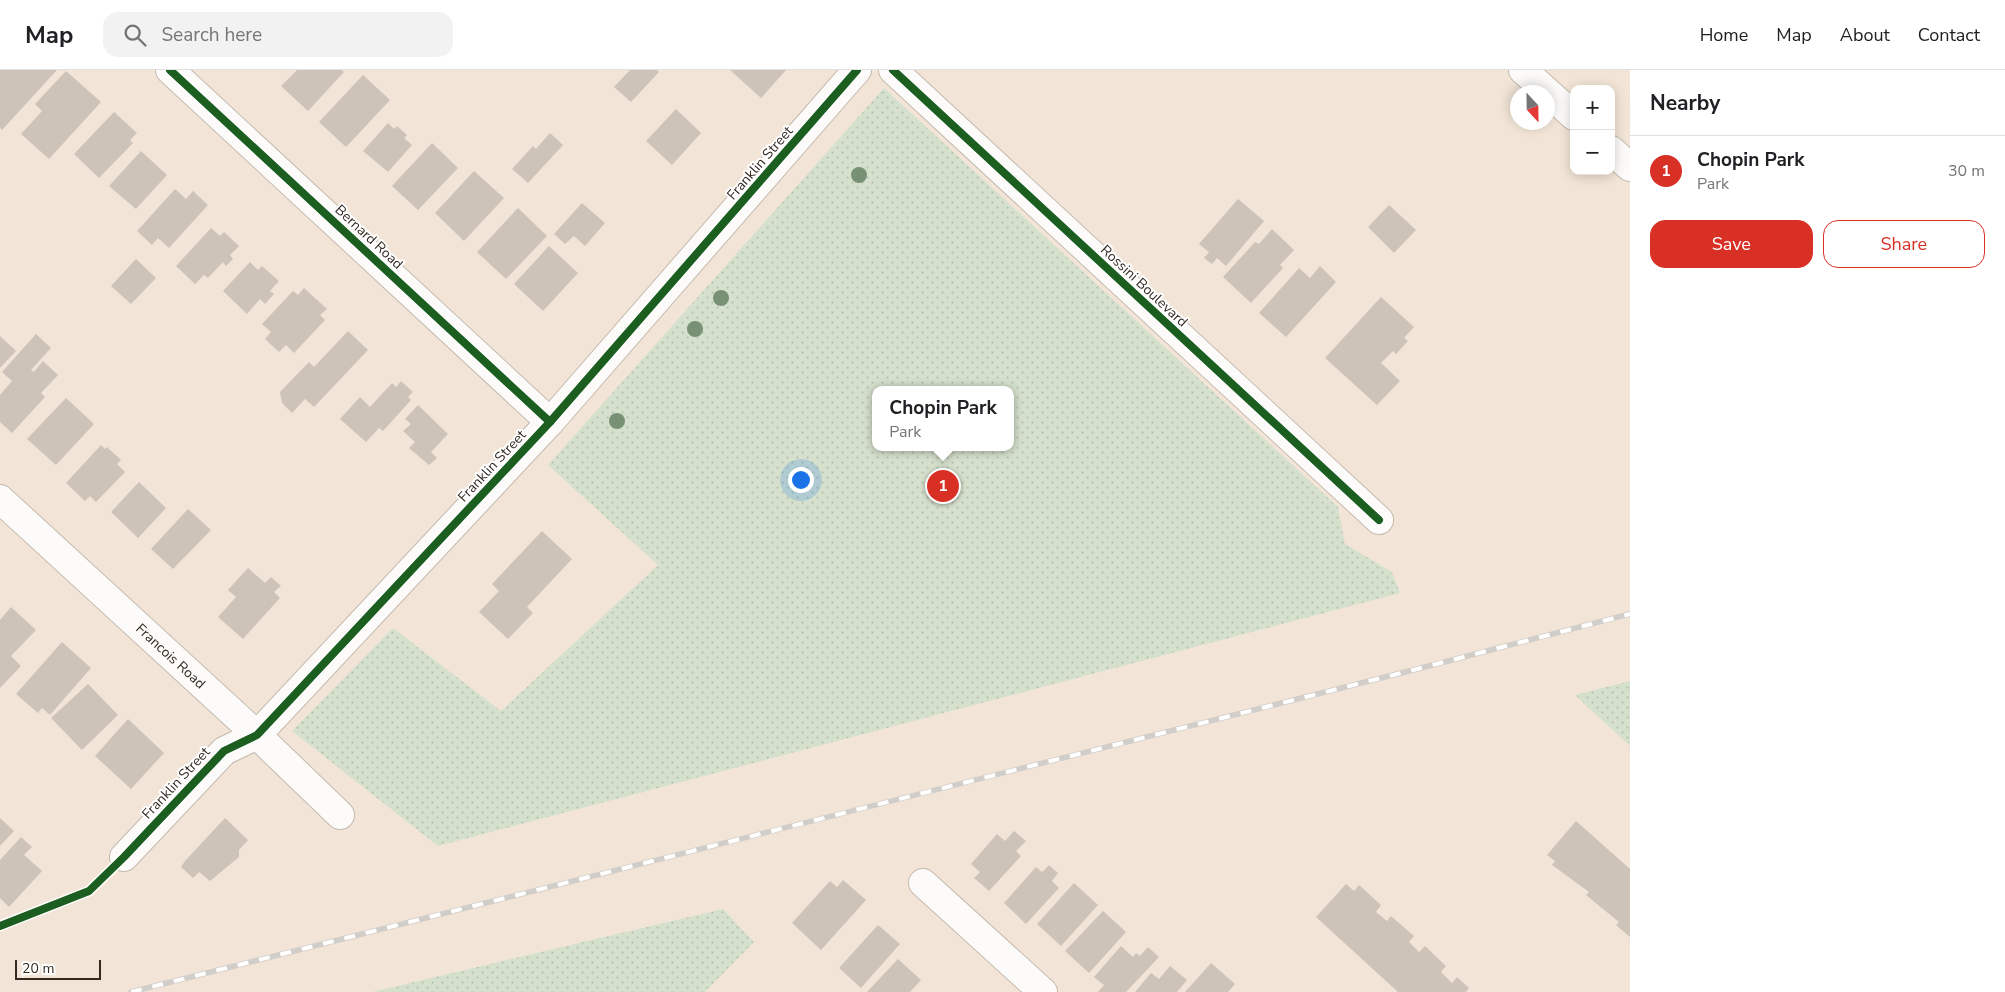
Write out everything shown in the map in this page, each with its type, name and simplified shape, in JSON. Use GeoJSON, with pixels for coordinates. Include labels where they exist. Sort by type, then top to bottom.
{"type":"FeatureCollection","features":[{"type":"Feature","properties":{"kind":"street","name":"Bernard Road"},"geometry":{"type":"LineString","coordinates":[[170,70],[550,422]]}},
{"type":"Feature","properties":{"kind":"street","name":"Franklin Street"},"geometry":{"type":"LineString","coordinates":[[124,857],[224,751],[257,735],[550,422],[857,70]]}},
{"type":"Feature","properties":{"kind":"street","name":"Rossini Boulevard"},"geometry":{"type":"LineString","coordinates":[[893,70],[1379,520]]}},
{"type":"Feature","properties":{"kind":"street"},"geometry":{"type":"LineString","coordinates":[[1523,70],[1570,112]]}},
{"type":"Feature","properties":{"kind":"street"},"geometry":{"type":"LineString","coordinates":[[1615,154],[1630,168]]}},
{"type":"Feature","properties":{"kind":"street","name":"Francois Road"},"geometry":{"type":"LineString","coordinates":[[0,499],[257,735],[340,815]]}},
{"type":"Feature","properties":{"kind":"street"},"geometry":{"type":"LineString","coordinates":[[923,883],[1043,992]]}},
{"type":"Feature","properties":{"kind":"green space"},"geometry":{"type":"Polygon","coordinates":[[[884,88],[1338,507],[1345,544],[1392,572],[1400,593],[438,846],[292,731],[393,628],[501,711],[658,565],[548,465],[884,88]]]}},
{"type":"Feature","properties":{"kind":"green space"},"geometry":{"type":"Polygon","coordinates":[[[1630,681],[1630,746],[1575,695],[1630,681]]]}},
{"type":"Feature","properties":{"kind":"green space"},"geometry":{"type":"Polygon","coordinates":[[[723,909],[754,942],[705,992],[372,992],[723,909]]]}},
{"type":"Feature","properties":{"kind":"building"},"geometry":{"type":"Polygon","coordinates":[[[0,70],[57,70],[2,130],[0,128],[0,70]]]}},
{"type":"Feature","properties":{"kind":"building"},"geometry":{"type":"Polygon","coordinates":[[[297,70],[341,70],[344,72],[308,111],[281,86],[297,70]]]}},
{"type":"Feature","properties":{"kind":"building"},"geometry":{"type":"Polygon","coordinates":[[[630,70],[657,70],[659,72],[631,102],[614,87],[630,70]]]}},
{"type":"Feature","properties":{"kind":"building"},"geometry":{"type":"Polygon","coordinates":[[[730,70],[786,70],[761,98],[730,70]]]}},
{"type":"Feature","properties":{"kind":"building"},"geometry":{"type":"Polygon","coordinates":[[[66,71],[101,102],[49,159],[21,134],[42,111],[35,104],[66,71]]]}},
{"type":"Feature","properties":{"kind":"building"},"geometry":{"type":"Polygon","coordinates":[[[363,75],[390,100],[346,147],[319,122],[363,75]]]}},
{"type":"Feature","properties":{"kind":"building"},"geometry":{"type":"Polygon","coordinates":[[[676,109],[701,133],[672,165],[646,141],[676,109]]]}},
{"type":"Feature","properties":{"kind":"building"},"geometry":{"type":"Polygon","coordinates":[[[114,112],[137,133],[130,140],[133,143],[99,178],[74,154],[114,112]]]}},
{"type":"Feature","properties":{"kind":"building"},"geometry":{"type":"Polygon","coordinates":[[[388,123],[394,129],[397,126],[407,135],[404,138],[412,145],[388,172],[363,151],[388,123]]]}},
{"type":"Feature","properties":{"kind":"building"},"geometry":{"type":"Polygon","coordinates":[[[550,133],[563,145],[528,183],[512,169],[533,146],[536,149],[550,133]]]}},
{"type":"Feature","properties":{"kind":"building"},"geometry":{"type":"Polygon","coordinates":[[[432,143],[458,168],[418,210],[392,186],[432,143]]]}},
{"type":"Feature","properties":{"kind":"building"},"geometry":{"type":"Polygon","coordinates":[[[141,151],[167,175],[136,209],[109,186],[141,151]]]}},
{"type":"Feature","properties":{"kind":"building"},"geometry":{"type":"Polygon","coordinates":[[[474,171],[504,198],[464,241],[435,213],[474,171]]]}},
{"type":"Feature","properties":{"kind":"building"},"geometry":{"type":"Polygon","coordinates":[[[175,189],[186,199],[193,191],[208,205],[169,248],[158,238],[152,245],[137,231],[175,189]]]}},
{"type":"Feature","properties":{"kind":"building"},"geometry":{"type":"Polygon","coordinates":[[[1238,199],[1264,221],[1226,266],[1217,258],[1212,264],[1204,258],[1209,252],[1199,244],[1238,199]]]}},
{"type":"Feature","properties":{"kind":"building"},"geometry":{"type":"Polygon","coordinates":[[[582,203],[605,223],[585,246],[574,236],[565,244],[554,234],[582,203]]]}},
{"type":"Feature","properties":{"kind":"building"},"geometry":{"type":"Polygon","coordinates":[[[1389,205],[1416,230],[1394,253],[1368,227],[1389,205]]]}},
{"type":"Feature","properties":{"kind":"building"},"geometry":{"type":"Polygon","coordinates":[[[518,208],[547,236],[506,279],[477,252],[518,208]]]}},
{"type":"Feature","properties":{"kind":"building"},"geometry":{"type":"Polygon","coordinates":[[[211,228],[220,236],[224,232],[239,246],[230,255],[233,259],[226,266],[223,262],[208,278],[204,275],[195,284],[176,266],[211,228]]]}},
{"type":"Feature","properties":{"kind":"building"},"geometry":{"type":"Polygon","coordinates":[[[1272,229],[1294,250],[1280,265],[1283,268],[1251,303],[1223,277],[1255,242],[1259,244],[1272,229]]]}},
{"type":"Feature","properties":{"kind":"building"},"geometry":{"type":"Polygon","coordinates":[[[549,246],[578,273],[543,311],[514,284],[549,246]]]}},
{"type":"Feature","properties":{"kind":"building"},"geometry":{"type":"Polygon","coordinates":[[[136,259],[156,278],[131,304],[111,286],[136,259]]]}},
{"type":"Feature","properties":{"kind":"building"},"geometry":{"type":"Polygon","coordinates":[[[250,262],[258,270],[262,266],[279,281],[270,291],[274,294],[265,304],[260,299],[247,314],[223,291],[250,262]]]}},
{"type":"Feature","properties":{"kind":"building"},"geometry":{"type":"Polygon","coordinates":[[[1320,266],[1336,282],[1286,337],[1259,313],[1299,268],[1310,278],[1320,266]]]}},
{"type":"Feature","properties":{"kind":"building"},"geometry":{"type":"Polygon","coordinates":[[[304,288],[327,309],[320,315],[325,320],[294,353],[286,345],[279,352],[265,339],[271,332],[262,324],[293,291],[298,295],[304,288]]]}},
{"type":"Feature","properties":{"kind":"building"},"geometry":{"type":"Polygon","coordinates":[[[1381,297],[1414,327],[1404,338],[1408,341],[1396,354],[1393,351],[1381,363],[1400,381],[1377,405],[1325,358],[1381,297]]]}},
{"type":"Feature","properties":{"kind":"building"},"geometry":{"type":"Polygon","coordinates":[[[348,331],[368,350],[314,407],[305,399],[292,413],[282,403],[280,392],[309,362],[314,367],[348,331]]]}},
{"type":"Feature","properties":{"kind":"building"},"geometry":{"type":"Polygon","coordinates":[[[36,334],[51,348],[31,370],[34,372],[43,361],[58,375],[41,393],[45,397],[12,433],[0,422],[0,395],[12,381],[2,372],[36,334]]]}},
{"type":"Feature","properties":{"kind":"building"},"geometry":{"type":"Polygon","coordinates":[[[0,336],[16,351],[0,368],[0,336]]]}},
{"type":"Feature","properties":{"kind":"building"},"geometry":{"type":"Polygon","coordinates":[[[401,381],[413,392],[408,397],[411,400],[383,431],[379,428],[366,442],[340,419],[360,397],[370,407],[392,383],[396,387],[401,381]]]}},
{"type":"Feature","properties":{"kind":"building"},"geometry":{"type":"Polygon","coordinates":[[[66,398],[94,424],[56,465],[27,439],[66,398]]]}},
{"type":"Feature","properties":{"kind":"building"},"geometry":{"type":"Polygon","coordinates":[[[418,405],[448,434],[431,452],[437,458],[429,465],[409,448],[415,442],[403,431],[411,424],[405,419],[418,405]]]}},
{"type":"Feature","properties":{"kind":"building"},"geometry":{"type":"Polygon","coordinates":[[[101,445],[105,449],[107,447],[121,460],[117,464],[125,472],[96,502],[90,496],[85,501],[66,483],[101,445]]]}},
{"type":"Feature","properties":{"kind":"building"},"geometry":{"type":"Polygon","coordinates":[[[139,482],[166,508],[138,538],[111,512],[139,482]]]}},
{"type":"Feature","properties":{"kind":"building"},"geometry":{"type":"Polygon","coordinates":[[[188,509],[211,530],[173,569],[151,549],[188,509]]]}},
{"type":"Feature","properties":{"kind":"building"},"geometry":{"type":"Polygon","coordinates":[[[542,531],[572,559],[527,607],[533,613],[508,639],[479,612],[499,591],[492,584],[542,531]]]}},
{"type":"Feature","properties":{"kind":"building"},"geometry":{"type":"Polygon","coordinates":[[[248,568],[265,583],[271,577],[281,586],[274,592],[280,598],[243,639],[218,617],[236,597],[228,590],[248,568]]]}},
{"type":"Feature","properties":{"kind":"building"},"geometry":{"type":"Polygon","coordinates":[[[11,607],[36,630],[11,656],[21,666],[0,688],[0,620],[11,607]]]}},
{"type":"Feature","properties":{"kind":"building"},"geometry":{"type":"Polygon","coordinates":[[[62,642],[91,668],[50,715],[42,708],[38,713],[16,694],[62,642]]]}},
{"type":"Feature","properties":{"kind":"building"},"geometry":{"type":"Polygon","coordinates":[[[88,684],[118,715],[82,750],[51,718],[88,684]]]}},
{"type":"Feature","properties":{"kind":"building"},"geometry":{"type":"Polygon","coordinates":[[[128,719],[164,753],[131,789],[95,756],[128,719]]]}},
{"type":"Feature","properties":{"kind":"building"},"geometry":{"type":"Polygon","coordinates":[[[0,818],[14,831],[0,846],[0,818]]]}},
{"type":"Feature","properties":{"kind":"building"},"geometry":{"type":"Polygon","coordinates":[[[225,818],[248,840],[239,850],[239,857],[210,881],[199,872],[193,878],[181,867],[225,818]]]}},
{"type":"Feature","properties":{"kind":"building"},"geometry":{"type":"Polygon","coordinates":[[[1576,821],[1630,869],[1630,937],[1616,925],[1619,922],[1586,895],[1589,892],[1552,865],[1555,861],[1547,855],[1576,821]]]}},
{"type":"Feature","properties":{"kind":"building"},"geometry":{"type":"Polygon","coordinates":[[[1014,831],[1026,841],[1016,851],[1021,856],[989,891],[974,878],[980,872],[971,864],[997,834],[1005,841],[1014,831]]]}},
{"type":"Feature","properties":{"kind":"building"},"geometry":{"type":"Polygon","coordinates":[[[21,837],[32,847],[24,855],[42,871],[9,907],[0,898],[0,860],[21,837]]]}},
{"type":"Feature","properties":{"kind":"building"},"geometry":{"type":"Polygon","coordinates":[[[1049,865],[1058,873],[1052,881],[1059,888],[1026,924],[1004,903],[1036,867],[1042,872],[1049,865]]]}},
{"type":"Feature","properties":{"kind":"building"},"geometry":{"type":"Polygon","coordinates":[[[843,880],[866,900],[821,950],[792,923],[830,881],[837,887],[843,880]]]}},
{"type":"Feature","properties":{"kind":"building"},"geometry":{"type":"Polygon","coordinates":[[[1074,883],[1098,905],[1061,946],[1037,924],[1074,883]]]}},
{"type":"Feature","properties":{"kind":"building"},"geometry":{"type":"Polygon","coordinates":[[[1346,884],[1354,891],[1359,885],[1381,905],[1376,912],[1387,921],[1391,916],[1414,936],[1409,942],[1419,952],[1425,946],[1446,966],[1441,972],[1452,983],[1457,977],[1469,988],[1466,992],[1398,992],[1316,917],[1346,884]]]}},
{"type":"Feature","properties":{"kind":"building"},"geometry":{"type":"Polygon","coordinates":[[[1103,911],[1126,932],[1089,973],[1065,951],[1103,911]]]}},
{"type":"Feature","properties":{"kind":"building"},"geometry":{"type":"Polygon","coordinates":[[[878,925],[900,944],[861,988],[839,968],[878,925]]]}},
{"type":"Feature","properties":{"kind":"building"},"geometry":{"type":"Polygon","coordinates":[[[1121,946],[1133,957],[1136,953],[1140,956],[1148,947],[1159,957],[1126,992],[1098,992],[1104,985],[1094,977],[1121,946]]]}},
{"type":"Feature","properties":{"kind":"building"},"geometry":{"type":"Polygon","coordinates":[[[898,959],[921,980],[910,992],[867,992],[898,959]]]}},
{"type":"Feature","properties":{"kind":"building"},"geometry":{"type":"Polygon","coordinates":[[[1211,963],[1235,984],[1228,992],[1185,992],[1211,963]]]}},
{"type":"Feature","properties":{"kind":"building"},"geometry":{"type":"Polygon","coordinates":[[[1170,966],[1187,980],[1177,992],[1135,992],[1151,973],[1159,979],[1170,966]]]}},
{"type":"Feature","properties":{"kind":"railway"},"geometry":{"type":"LineString","coordinates":[[131,992],[1630,614]]}},
{"type":"Feature","properties":{"kind":"cycle path"},"geometry":{"type":"LineString","coordinates":[[170,70],[550,422]]}},
{"type":"Feature","properties":{"kind":"cycle path"},"geometry":{"type":"LineString","coordinates":[[0,926],[89,891],[124,857],[224,751],[257,735],[550,422],[857,70]]}},
{"type":"Feature","properties":{"kind":"cycle path"},"geometry":{"type":"LineString","coordinates":[[893,70],[1379,520]]}},
{"type":"Feature","properties":{"kind":"place","name":"Chopin Park"},"geometry":{"type":"Point","coordinates":[943,486]}}]}
